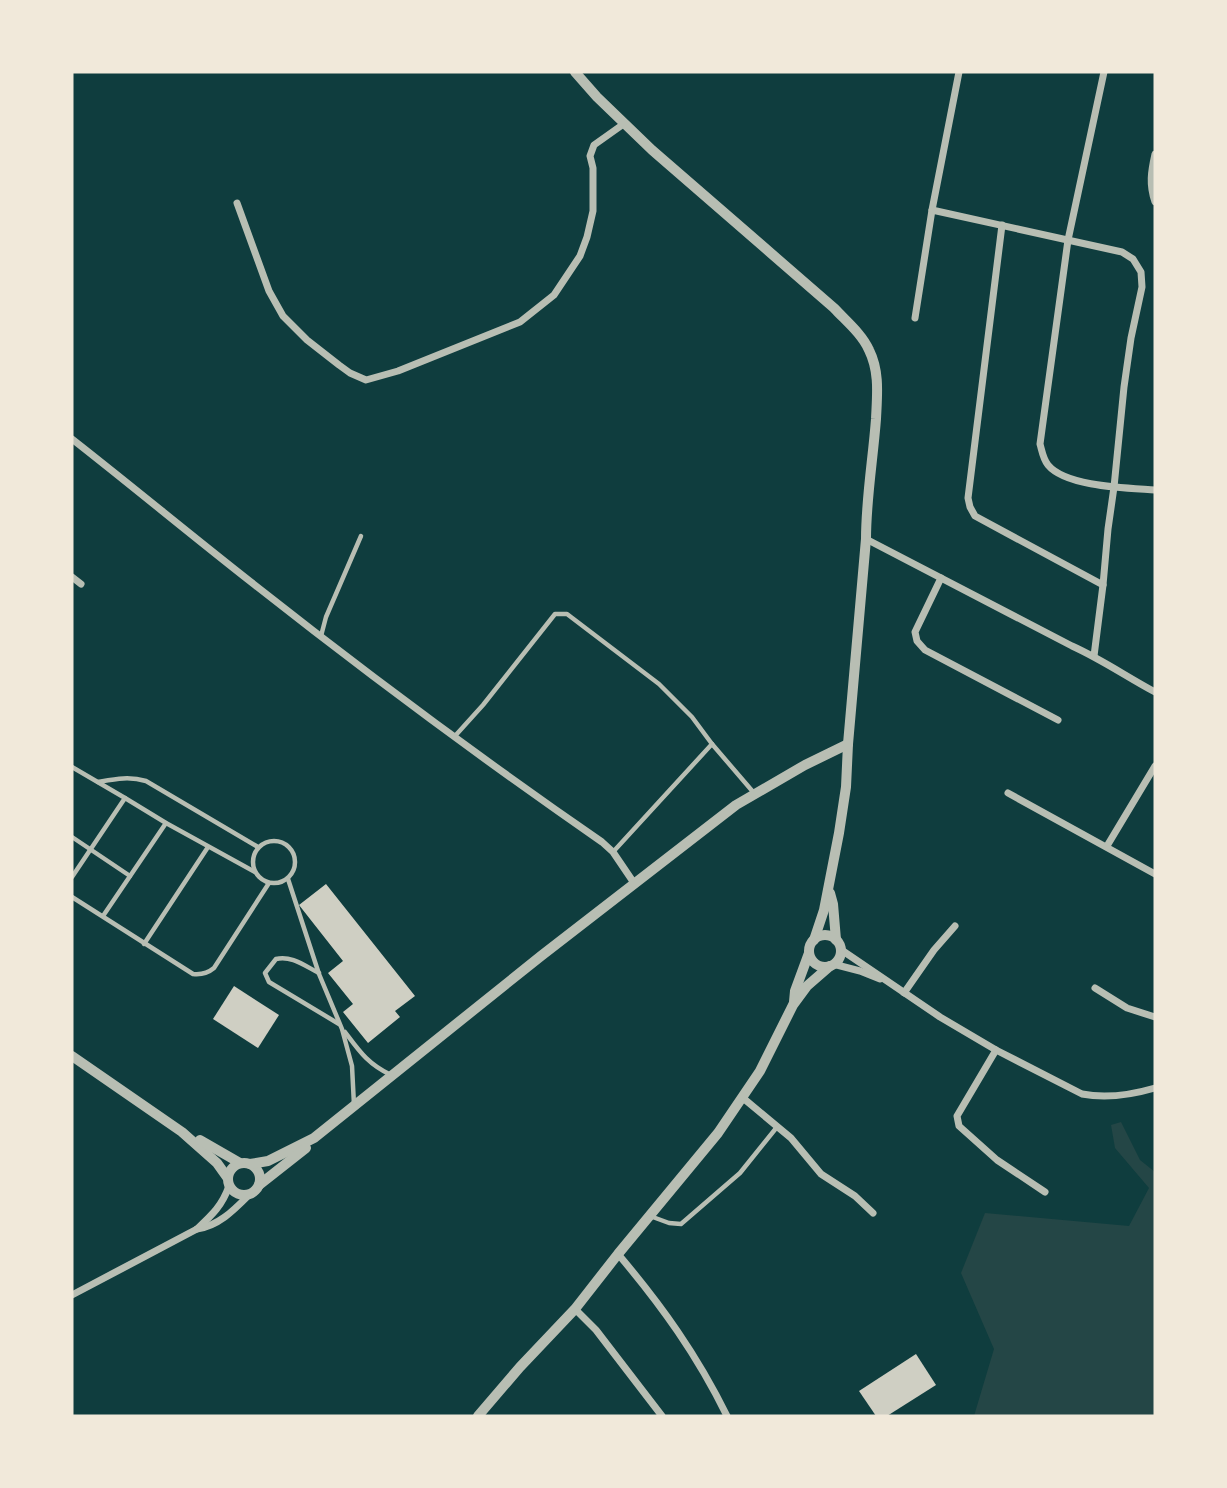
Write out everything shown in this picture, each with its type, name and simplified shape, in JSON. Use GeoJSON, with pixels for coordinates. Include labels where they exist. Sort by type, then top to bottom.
{"type":"FeatureCollection","features":[{"type":"Feature","properties":{"kind":"street"},"geometry":{"type":"LineString","coordinates":[[575,72],[652,150],[834,308],[869,348],[876,370],[875,436],[846,787],[822,917],[795,991],[793,1005]]}},
{"type":"Feature","properties":{"kind":"street"},"geometry":{"type":"LineString","coordinates":[[915,318],[932,210],[959,72]]}},
{"type":"Feature","properties":{"kind":"street"},"geometry":{"type":"LineString","coordinates":[[1102,72],[1069,240],[1040,444],[1047,464],[1058,474],[1074,480],[1114,487],[1155,490]]}},
{"type":"Feature","properties":{"kind":"street"},"geometry":{"type":"LineString","coordinates":[[237,203],[269,291],[283,316],[307,340],[339,365],[366,380],[398,371],[520,322],[554,295],[580,256],[587,237],[593,211],[593,169],[590,156],[594,145],[625,123]]}},
{"type":"Feature","properties":{"kind":"street"},"geometry":{"type":"LineString","coordinates":[[1155,155],[1151,189],[1155,202]]}},
{"type":"Feature","properties":{"kind":"street"},"geometry":{"type":"LineString","coordinates":[[932,210],[1122,252],[1133,259],[1141,272],[1142,287],[1124,387],[1094,656]]}},
{"type":"Feature","properties":{"kind":"street"},"geometry":{"type":"LineString","coordinates":[[1002,225],[968,498],[970,508],[975,516],[1103,585]]}},
{"type":"Feature","properties":{"kind":"street"},"geometry":{"type":"LineString","coordinates":[[72,439],[321,636],[455,737],[602,842],[613,852],[634,883]]}},
{"type":"Feature","properties":{"kind":"street"},"geometry":{"type":"LineString","coordinates":[[866,539],[1094,656],[1155,692]]}},
{"type":"Feature","properties":{"kind":"street"},"geometry":{"type":"LineString","coordinates":[[72,577],[81,584]]}},
{"type":"Feature","properties":{"kind":"street"},"geometry":{"type":"LineString","coordinates":[[940,578],[915,632],[917,640],[925,650],[1058,720]]}},
{"type":"Feature","properties":{"kind":"street"},"geometry":{"type":"LineString","coordinates":[[72,1294],[197,1229],[224,1201],[231,1168],[245,1163],[268,1161],[314,1138],[736,805],[805,765],[848,744]]}},
{"type":"Feature","properties":{"kind":"street"},"geometry":{"type":"LineString","coordinates":[[1107,846],[1155,766]]}},
{"type":"Feature","properties":{"kind":"street"},"geometry":{"type":"LineString","coordinates":[[1008,793],[1155,874]]}},
{"type":"Feature","properties":{"kind":"street"},"geometry":{"type":"LineString","coordinates":[[478,1416],[575,1309],[718,1133],[766,1060],[793,1005],[807,986],[839,958],[829,887]]}},
{"type":"Feature","properties":{"kind":"street"},"geometry":{"type":"LineString","coordinates":[[904,993],[934,950],[955,926]]}},
{"type":"Feature","properties":{"kind":"street"},"geometry":{"type":"LineString","coordinates":[[814,940],[827,936],[904,993],[996,1050],[1082,1094],[1110,1097],[1155,1088]]}},
{"type":"Feature","properties":{"kind":"street"},"geometry":{"type":"LineString","coordinates":[[809,953],[817,965],[860,971],[887,982]]}},
{"type":"Feature","properties":{"kind":"street"},"geometry":{"type":"LineString","coordinates":[[1095,988],[1121,1006],[1155,1017]]}},
{"type":"Feature","properties":{"kind":"street"},"geometry":{"type":"LineString","coordinates":[[996,1050],[957,1116],[959,1126],[997,1160],[1045,1192]]}},
{"type":"Feature","properties":{"kind":"street"},"geometry":{"type":"LineString","coordinates":[[72,1056],[182,1132],[217,1163],[235,1193],[245,1195],[254,1190],[260,1175],[258,1171],[182,1132]]}},
{"type":"Feature","properties":{"kind":"street"},"geometry":{"type":"LineString","coordinates":[[743,1098],[791,1138],[821,1174],[855,1196],[873,1213]]}},
{"type":"Feature","properties":{"kind":"street"},"geometry":{"type":"LineString","coordinates":[[197,1229],[208,1228],[223,1219],[254,1190],[306,1149],[314,1138]]}},
{"type":"Feature","properties":{"kind":"street"},"geometry":{"type":"LineString","coordinates":[[618,1254],[668,1316],[709,1380],[727,1416]]}},
{"type":"Feature","properties":{"kind":"street"},"geometry":{"type":"LineString","coordinates":[[575,1309],[596,1330],[662,1416]]}},
{"type":"Feature","properties":{"kind":"lane"},"geometry":{"type":"LineString","coordinates":[[321,636],[326,617],[361,536]]}},
{"type":"Feature","properties":{"kind":"lane"},"geometry":{"type":"LineString","coordinates":[[455,737],[555,614],[567,614],[659,684],[692,717],[755,794]]}},
{"type":"Feature","properties":{"kind":"lane"},"geometry":{"type":"LineString","coordinates":[[613,852],[712,744]]}},
{"type":"Feature","properties":{"kind":"lane"},"geometry":{"type":"LineString","coordinates":[[72,767],[255,872]]}},
{"type":"Feature","properties":{"kind":"lane"},"geometry":{"type":"LineString","coordinates":[[98,782],[124,778],[146,781],[258,847]]}},
{"type":"Feature","properties":{"kind":"lane"},"geometry":{"type":"LineString","coordinates":[[72,877],[125,798]]}},
{"type":"Feature","properties":{"kind":"lane"},"geometry":{"type":"LineString","coordinates":[[103,916],[166,823]]}},
{"type":"Feature","properties":{"kind":"lane"},"geometry":{"type":"LineString","coordinates":[[72,837],[130,876]]}},
{"type":"Feature","properties":{"kind":"lane"},"geometry":{"type":"LineString","coordinates":[[274,840],[290,847],[295,863],[288,879],[270,883],[255,872],[253,855],[258,847],[274,840]]}},
{"type":"Feature","properties":{"kind":"lane"},"geometry":{"type":"LineString","coordinates":[[144,944],[208,847]]}},
{"type":"Feature","properties":{"kind":"lane"},"geometry":{"type":"LineString","coordinates":[[288,879],[319,974],[341,1027],[352,1066],[354,1106]]}},
{"type":"Feature","properties":{"kind":"lane"},"geometry":{"type":"LineString","coordinates":[[72,897],[144,944],[199,975],[214,968],[270,883]]}},
{"type":"Feature","properties":{"kind":"lane"},"geometry":{"type":"LineString","coordinates":[[319,974],[283,957],[269,965],[265,973],[269,982],[341,1027],[366,1060],[392,1075]]}},
{"type":"Feature","properties":{"kind":"lane"},"geometry":{"type":"LineString","coordinates":[[650,1216],[681,1224],[740,1173],[778,1127]]}},
{"type":"Feature","properties":{"kind":"shaded area"},"geometry":{"type":"Polygon","coordinates":[[[1121,1122],[1140,1160],[1155,1172],[1155,1416],[974,1416],[994,1349],[961,1273],[985,1213],[1129,1226],[1149,1188],[1115,1148],[1111,1125],[1121,1122]]]}},
{"type":"Feature","properties":{"kind":"building"},"geometry":{"type":"Polygon","coordinates":[[[326,884],[415,996],[395,1011],[400,1017],[368,1043],[343,1012],[353,1004],[328,973],[343,961],[299,905],[326,884]]]}},
{"type":"Feature","properties":{"kind":"building"},"geometry":{"type":"Polygon","coordinates":[[[234,986],[279,1015],[258,1048],[213,1019],[234,986]]]}},
{"type":"Feature","properties":{"kind":"building"},"geometry":{"type":"Polygon","coordinates":[[[916,1354],[936,1385],[887,1416],[876,1416],[859,1391],[916,1354]]]}}]}
